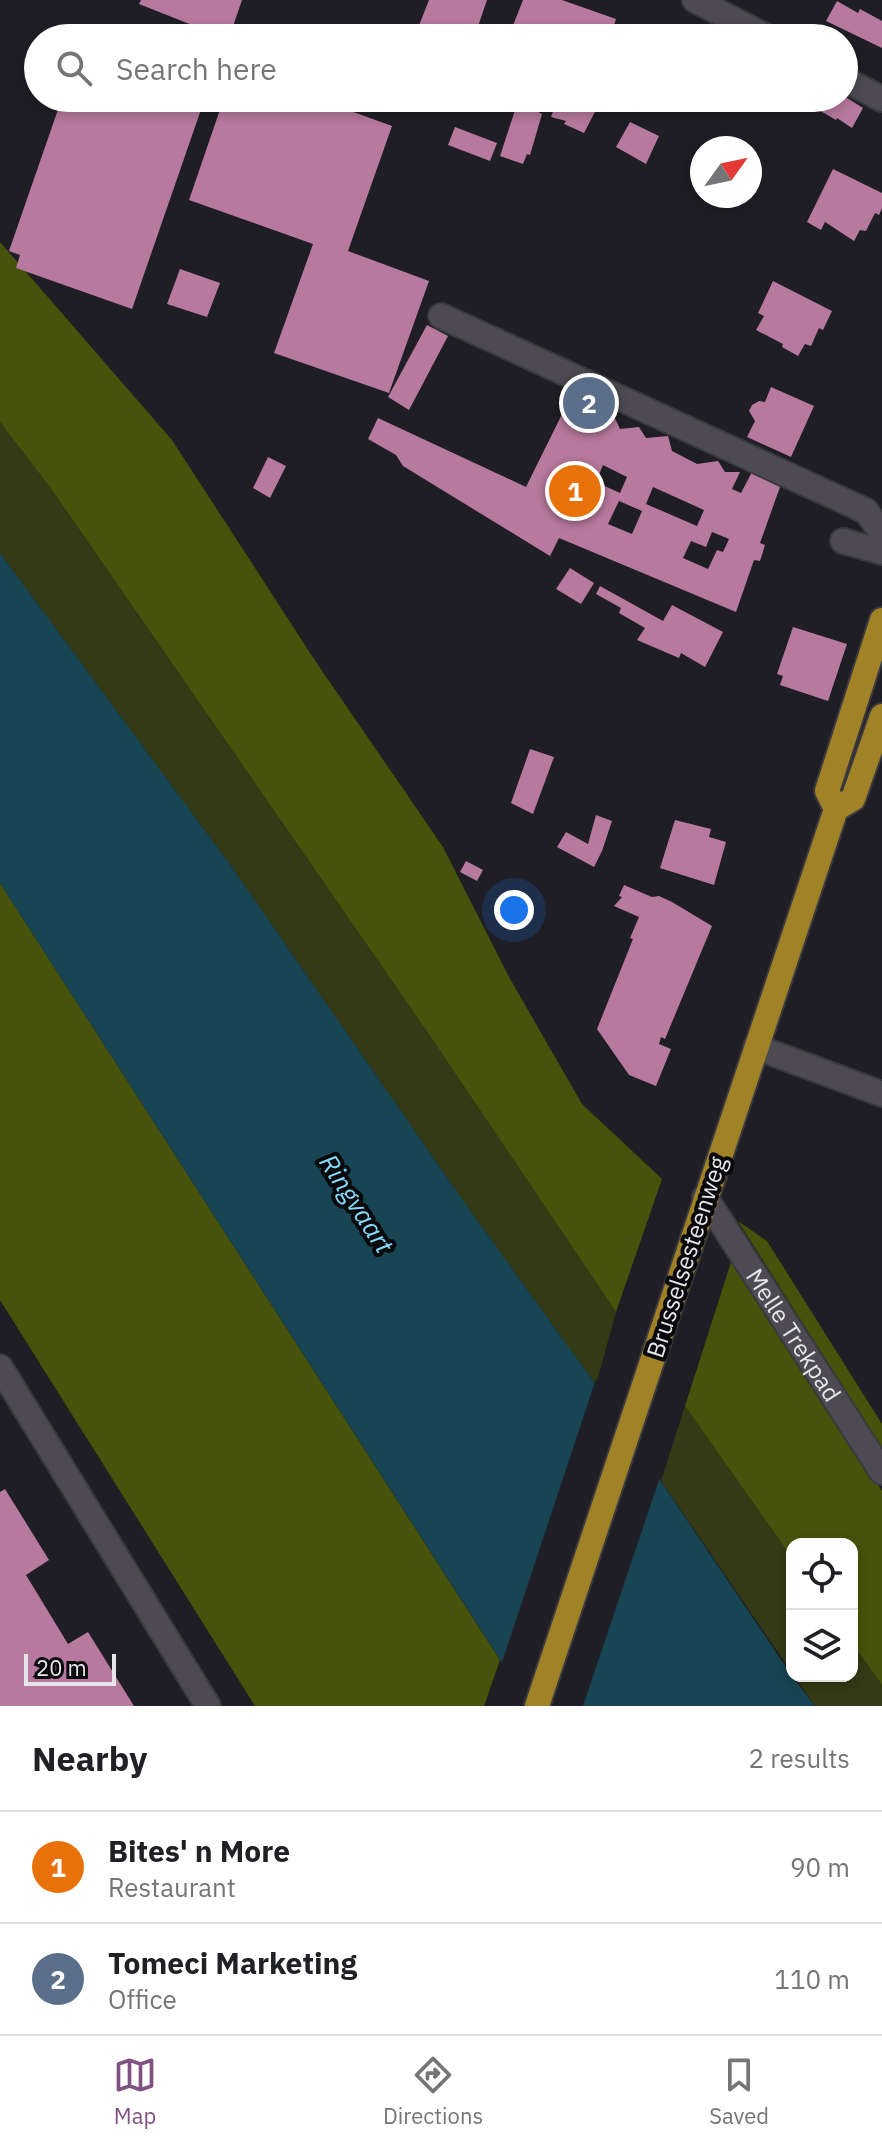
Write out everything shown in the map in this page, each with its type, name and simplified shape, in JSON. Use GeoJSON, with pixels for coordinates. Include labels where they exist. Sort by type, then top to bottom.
{"type":"FeatureCollection","features":[{"type":"Feature","properties":{"kind":"main road","name":"Brusselsesteenweg"},"geometry":{"type":"LineString","coordinates":[[836,809],[827,791],[882,620]]}},
{"type":"Feature","properties":{"kind":"main road","name":"Brusselsesteenweg"},"geometry":{"type":"LineString","coordinates":[[537,1706],[836,809],[853,799],[882,716]]}},
{"type":"Feature","properties":{"kind":"street"},"geometry":{"type":"LineString","coordinates":[[695,0],[742,24]]}},
{"type":"Feature","properties":{"kind":"street"},"geometry":{"type":"LineString","coordinates":[[858,86],[882,99]]}},
{"type":"Feature","properties":{"kind":"street"},"geometry":{"type":"LineString","coordinates":[[441,316],[866,511],[882,533]]}},
{"type":"Feature","properties":{"kind":"street"},"geometry":{"type":"LineString","coordinates":[[843,541],[882,552]]}},
{"type":"Feature","properties":{"kind":"street"},"geometry":{"type":"LineString","coordinates":[[756,1047],[882,1094]]}},
{"type":"Feature","properties":{"kind":"street","name":"Melle Trekpad"},"geometry":{"type":"LineString","coordinates":[[705,1197],[882,1472]]}},
{"type":"Feature","properties":{"kind":"street"},"geometry":{"type":"LineString","coordinates":[[0,1367],[208,1706]]}},
{"type":"Feature","properties":{"kind":"green space"},"geometry":{"type":"Polygon","coordinates":[[[0,242],[172,440],[316,662],[443,847],[509,977],[582,1104],[662,1179],[616,1312],[428,1033],[52,490],[0,422],[0,242]]]}},
{"type":"Feature","properties":{"kind":"green space"},"geometry":{"type":"Polygon","coordinates":[[[0,422],[52,490],[428,1033],[616,1312],[596,1385],[464,1202],[229,863],[0,553],[0,422]]]}},
{"type":"Feature","properties":{"kind":"green space"},"geometry":{"type":"Polygon","coordinates":[[[0,883],[500,1660],[484,1706],[255,1706],[0,1300],[0,883]]]}},
{"type":"Feature","properties":{"kind":"green space"},"geometry":{"type":"Polygon","coordinates":[[[738,1221],[767,1241],[882,1424],[882,1448],[738,1221]]]}},
{"type":"Feature","properties":{"kind":"green space"},"geometry":{"type":"Polygon","coordinates":[[[733,1256],[882,1491],[882,1685],[858,1651],[858,1538],[786,1538],[786,1549],[685,1406],[733,1256]]]}},
{"type":"Feature","properties":{"kind":"green space"},"geometry":{"type":"Polygon","coordinates":[[[685,1406],[786,1549],[786,1664],[661,1481],[685,1406]]]}},
{"type":"Feature","properties":{"kind":"green space"},"geometry":{"type":"Polygon","coordinates":[[[858,1651],[882,1685],[882,1706],[815,1706],[798,1682],[858,1682],[858,1651]]]}},
{"type":"Feature","properties":{"kind":"water","name":"Ringvaart"},"geometry":{"type":"Polygon","coordinates":[[[0,553],[229,863],[464,1202],[596,1385],[786,1667],[786,1682],[797,1682],[815,1706],[530,1706],[0,883],[0,553]]]}},
{"type":"Feature","properties":{"kind":"pier"},"geometry":{"type":"Polygon","coordinates":[[[596,1379],[661,1474],[583,1706],[525,1706],[500,1668],[596,1379]]]}},
{"type":"Feature","properties":{"kind":"building"},"geometry":{"type":"Polygon","coordinates":[[[141,0],[242,0],[234,24],[189,24],[139,4],[141,0]]]}},
{"type":"Feature","properties":{"kind":"building"},"geometry":{"type":"Polygon","coordinates":[[[429,0],[487,0],[479,24],[420,24],[429,0]]]}},
{"type":"Feature","properties":{"kind":"building"},"geometry":{"type":"Polygon","coordinates":[[[523,0],[562,0],[616,19],[614,24],[514,24],[523,0]]]}},
{"type":"Feature","properties":{"kind":"building"},"geometry":{"type":"Polygon","coordinates":[[[837,1],[858,13],[860,9],[882,21],[882,48],[858,36],[858,24],[832,24],[826,21],[837,1]]]}},
{"type":"Feature","properties":{"kind":"building"},"geometry":{"type":"Polygon","coordinates":[[[858,105],[863,108],[852,128],[822,112],[858,112],[858,105]]]}},
{"type":"Feature","properties":{"kind":"building"},"geometry":{"type":"Polygon","coordinates":[[[57,112],[200,112],[132,309],[16,268],[20,255],[9,251],[57,112]]]}},
{"type":"Feature","properties":{"kind":"building"},"geometry":{"type":"Polygon","coordinates":[[[219,112],[354,112],[392,126],[348,251],[429,281],[389,393],[274,353],[313,244],[189,200],[219,112]]]}},
{"type":"Feature","properties":{"kind":"building"},"geometry":{"type":"Polygon","coordinates":[[[514,112],[542,114],[530,155],[527,154],[523,164],[500,156],[514,112]]]}},
{"type":"Feature","properties":{"kind":"building"},"geometry":{"type":"Polygon","coordinates":[[[553,112],[595,112],[584,133],[564,124],[566,121],[551,117],[553,112]]]}},
{"type":"Feature","properties":{"kind":"building"},"geometry":{"type":"Polygon","coordinates":[[[630,122],[659,136],[646,164],[616,147],[630,122]]]}},
{"type":"Feature","properties":{"kind":"building"},"geometry":{"type":"Polygon","coordinates":[[[455,127],[497,143],[490,161],[448,145],[455,127]]]}},
{"type":"Feature","properties":{"kind":"building"},"geometry":{"type":"Polygon","coordinates":[[[833,169],[882,193],[879,215],[875,213],[866,231],[860,230],[854,241],[825,222],[821,230],[807,222],[833,169]]]}},
{"type":"Feature","properties":{"kind":"building"},"geometry":{"type":"Polygon","coordinates":[[[180,269],[220,283],[207,317],[167,304],[180,269]]]}},
{"type":"Feature","properties":{"kind":"building"},"geometry":{"type":"Polygon","coordinates":[[[773,281],[832,311],[823,330],[819,328],[811,346],[805,344],[798,356],[756,330],[764,316],[758,313],[773,281]]]}},
{"type":"Feature","properties":{"kind":"building"},"geometry":{"type":"Polygon","coordinates":[[[427,325],[448,336],[409,410],[388,397],[427,325]]]}},
{"type":"Feature","properties":{"kind":"building"},"geometry":{"type":"Polygon","coordinates":[[[771,387],[814,406],[791,457],[747,437],[755,421],[749,411],[759,401],[765,402],[771,387]]]}},
{"type":"Feature","properties":{"kind":"building"},"geometry":{"type":"Polygon","coordinates":[[[576,395],[584,412],[594,418],[597,412],[614,416],[620,429],[639,427],[646,438],[668,436],[672,451],[697,464],[718,461],[725,472],[740,472],[732,489],[741,493],[752,472],[780,487],[760,543],[765,545],[760,561],[754,560],[736,612],[559,538],[550,556],[403,466],[396,455],[368,439],[378,418],[526,487],[568,402],[576,395]],[[603,465],[596,482],[620,493],[627,477],[603,465]],[[653,487],[646,504],[697,526],[704,510],[653,487]],[[619,501],[608,524],[632,534],[642,511],[619,501]],[[712,532],[706,547],[691,541],[683,558],[708,569],[717,550],[723,552],[729,539],[712,532]]]}},
{"type":"Feature","properties":{"kind":"building"},"geometry":{"type":"Polygon","coordinates":[[[268,457],[286,466],[270,498],[253,488],[268,457]]]}},
{"type":"Feature","properties":{"kind":"building"},"geometry":{"type":"Polygon","coordinates":[[[570,568],[594,583],[581,604],[556,589],[570,568]]]}},
{"type":"Feature","properties":{"kind":"building"},"geometry":{"type":"Polygon","coordinates":[[[600,586],[663,621],[672,605],[723,632],[705,667],[681,653],[679,658],[637,640],[645,628],[619,613],[621,608],[596,594],[600,586]]]}},
{"type":"Feature","properties":{"kind":"building"},"geometry":{"type":"Polygon","coordinates":[[[793,627],[847,644],[828,701],[780,685],[783,676],[777,674],[793,627]]]}},
{"type":"Feature","properties":{"kind":"building"},"geometry":{"type":"Polygon","coordinates":[[[530,749],[554,757],[533,814],[511,803],[530,749]]]}},
{"type":"Feature","properties":{"kind":"building"},"geometry":{"type":"Polygon","coordinates":[[[596,815],[612,821],[594,867],[557,847],[566,832],[588,844],[596,815]]]}},
{"type":"Feature","properties":{"kind":"building"},"geometry":{"type":"Polygon","coordinates":[[[675,820],[711,829],[709,837],[726,842],[714,885],[660,868],[675,820]]]}},
{"type":"Feature","properties":{"kind":"building"},"geometry":{"type":"Polygon","coordinates":[[[466,861],[483,870],[477,881],[460,872],[466,861]]]}},
{"type":"Feature","properties":{"kind":"building"},"geometry":{"type":"Polygon","coordinates":[[[624,885],[672,902],[712,926],[665,1039],[661,1037],[659,1044],[671,1049],[656,1086],[629,1075],[597,1029],[639,917],[614,906],[622,897],[619,896],[624,885]]]}},
{"type":"Feature","properties":{"kind":"building"},"geometry":{"type":"Polygon","coordinates":[[[5,1489],[49,1560],[26,1575],[68,1644],[88,1632],[134,1706],[0,1706],[0,1492],[5,1489]]]}},
{"type":"Feature","properties":{"kind":"place","name":"Tomeci Marketing"},"geometry":{"type":"Point","coordinates":[589,403]}},
{"type":"Feature","properties":{"kind":"place","name":"Bites' n More"},"geometry":{"type":"Point","coordinates":[575,491]}}]}
